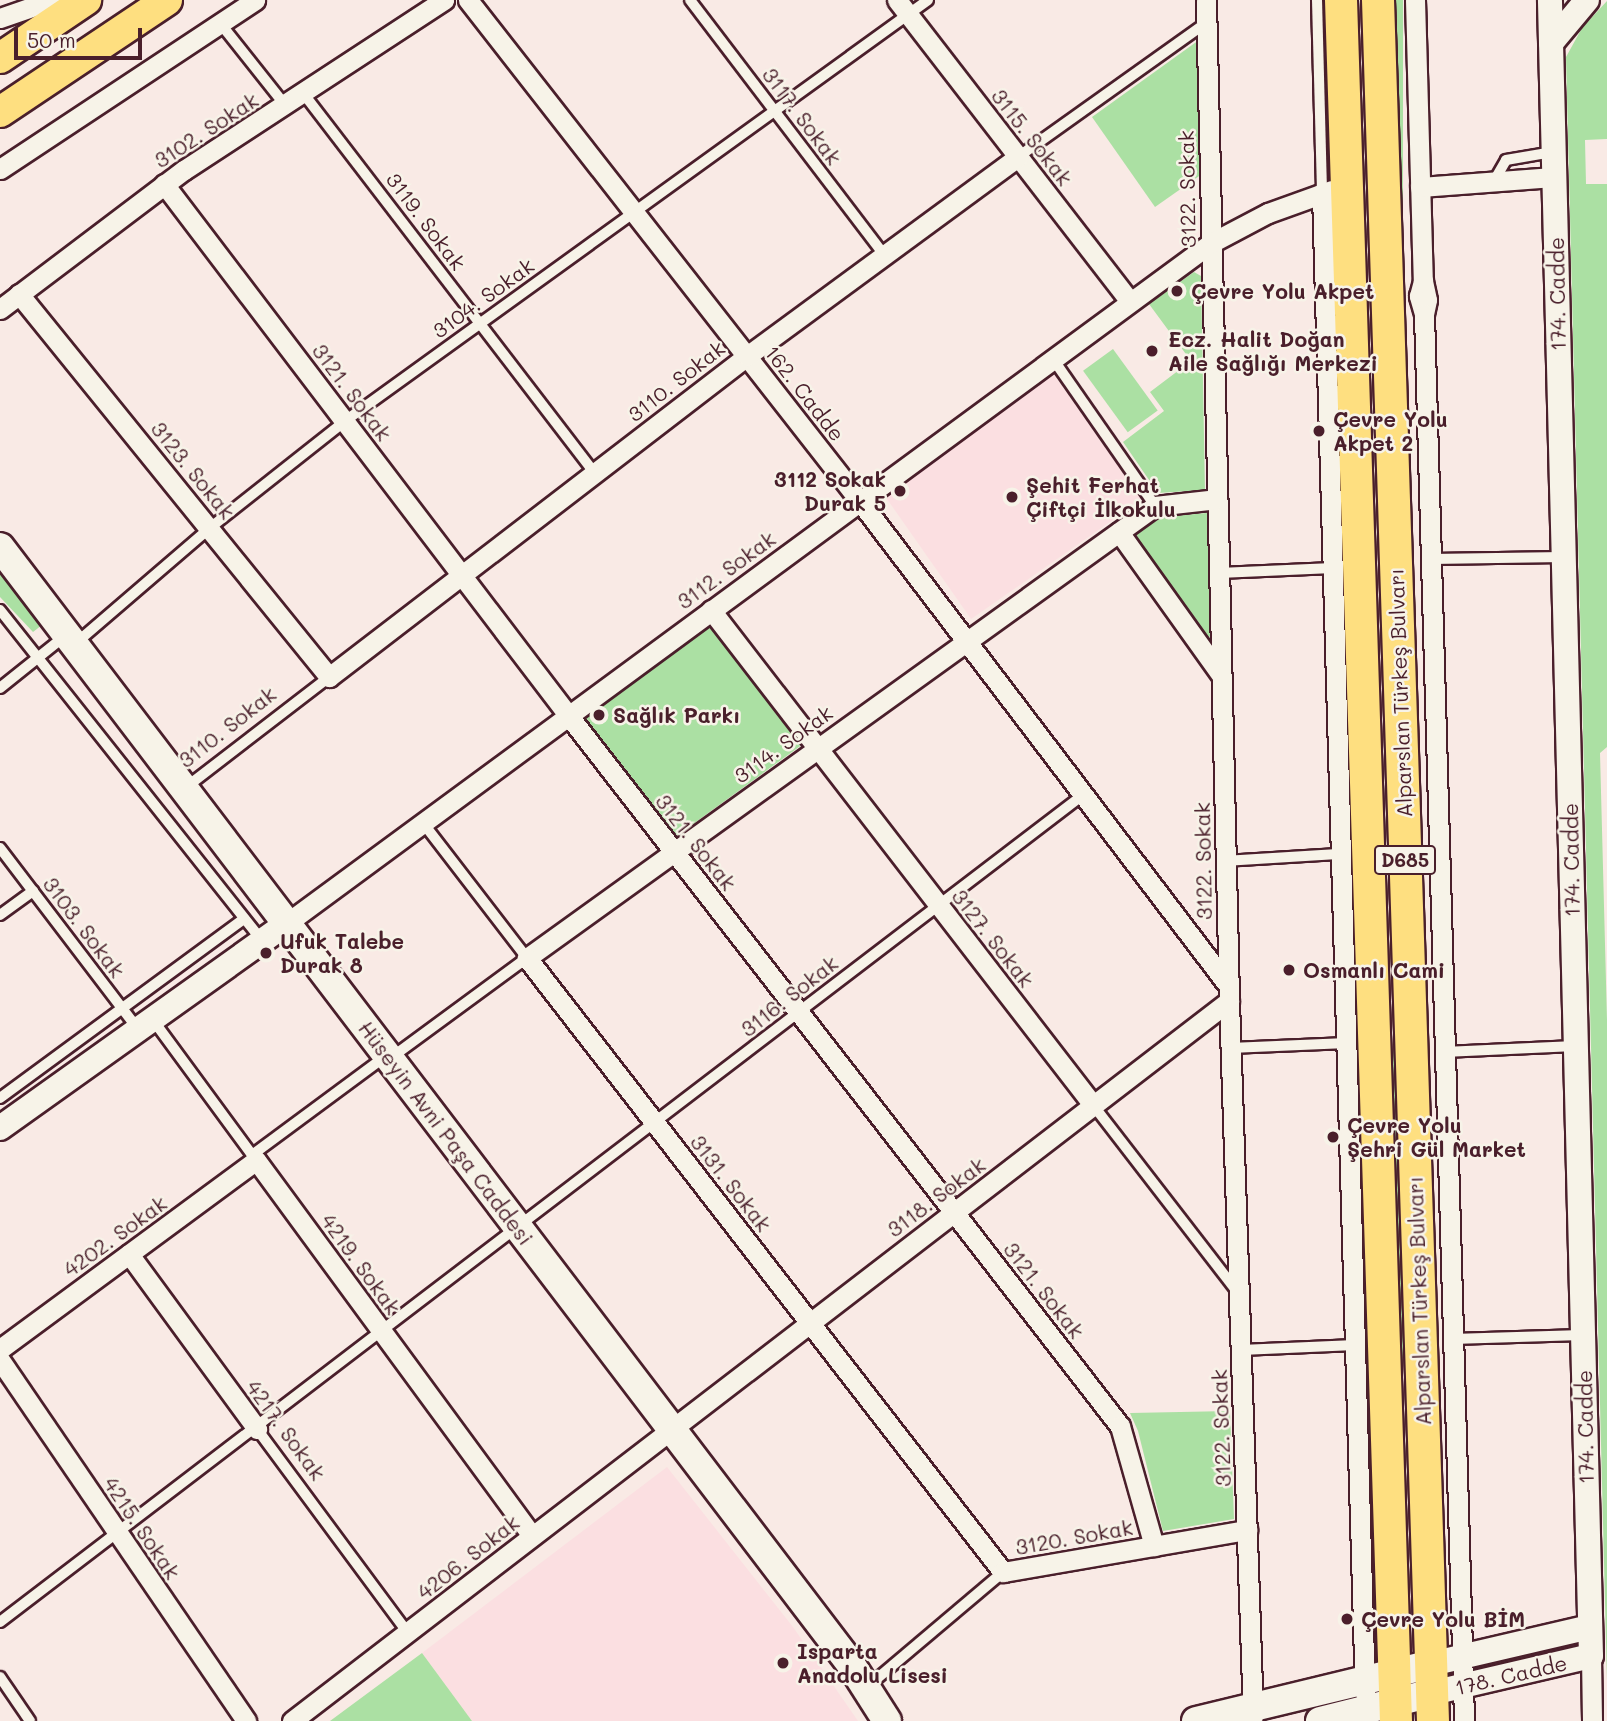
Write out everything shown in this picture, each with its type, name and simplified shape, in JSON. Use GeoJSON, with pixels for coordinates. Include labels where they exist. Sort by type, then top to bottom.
{"type":"FeatureCollection","features":[{"type":"Feature","properties":{"kind":"highway","name":"Alparslan Türkeş Bulvarı"},"geometry":{"type":"LineString","coordinates":[[1340,0],[1334,189],[1380,1701]]}},
{"type":"Feature","properties":{"kind":"highway","name":"Alparslan Türkeş Bulvarı"},"geometry":{"type":"LineString","coordinates":[[1378,0],[1432,1693]]}},
{"type":"Feature","properties":{"kind":"main road"},"geometry":{"type":"LineString","coordinates":[[0,58],[86,0]]}},
{"type":"Feature","properties":{"kind":"main road"},"geometry":{"type":"LineString","coordinates":[[0,112],[167,0]]}},
{"type":"Feature","properties":{"kind":"main road","name":"Hüseyin Avni Paşa Caddesi"},"geometry":{"type":"LineString","coordinates":[[0,547],[671,1429],[866,1688],[887,1721]]}},
{"type":"Feature","properties":{"kind":"main road"},"geometry":{"type":"LineString","coordinates":[[1196,1721],[1432,1693]]}},
{"type":"Feature","properties":{"kind":"main road"},"geometry":{"type":"LineString","coordinates":[[1320,1721],[1380,1701]]}},
{"type":"Feature","properties":{"kind":"street"},"geometry":{"type":"LineString","coordinates":[[0,18],[52,0]]}},
{"type":"Feature","properties":{"kind":"street"},"geometry":{"type":"LineString","coordinates":[[0,169],[255,0]]}},
{"type":"Feature","properties":{"kind":"street","name":"3102. Sokak"},"geometry":{"type":"LineString","coordinates":[[0,309],[164,184],[444,0]]}},
{"type":"Feature","properties":{"kind":"street","name":"162. Cadde"},"geometry":{"type":"LineString","coordinates":[[468,0],[859,500],[1084,794],[1229,993]]}},
{"type":"Feature","properties":{"kind":"street","name":"3122. Sokak"},"geometry":{"type":"LineString","coordinates":[[1206,0],[1230,1048],[1253,1714]]}},
{"type":"Feature","properties":{"kind":"street"},"geometry":{"type":"LineString","coordinates":[[1415,0],[1423,281],[1427,300],[1424,314],[1464,1721]]}},
{"type":"Feature","properties":{"kind":"street","name":"174. Cadde"},"geometry":{"type":"LineString","coordinates":[[1550,0],[1592,1721]]}},
{"type":"Feature","properties":{"kind":"street"},"geometry":{"type":"LineString","coordinates":[[1550,43],[1587,0]]}},
{"type":"Feature","properties":{"kind":"street","name":"3115. Sokak"},"geometry":{"type":"LineString","coordinates":[[903,7],[1130,302]]}},
{"type":"Feature","properties":{"kind":"street","name":"3110. Sokak"},"geometry":{"type":"LineString","coordinates":[[329,677],[747,356],[1018,157]]}},
{"type":"Feature","properties":{"kind":"street"},"geometry":{"type":"LineString","coordinates":[[1420,187],[1554,177]]}},
{"type":"Feature","properties":{"kind":"street","name":"3121. Sokak"},"geometry":{"type":"LineString","coordinates":[[164,184],[568,715],[1120,1426],[1154,1546]]}},
{"type":"Feature","properties":{"kind":"street"},"geometry":{"type":"LineString","coordinates":[[1334,189],[1333,568],[1355,1345],[1380,1701]]}},
{"type":"Feature","properties":{"kind":"street","name":"3112. Sokak"},"geometry":{"type":"LineString","coordinates":[[287,923],[1211,243],[1268,213],[1334,189]]}},
{"type":"Feature","properties":{"kind":"street","name":"3123. Sokak"},"geometry":{"type":"LineString","coordinates":[[19,294],[211,527],[329,677]]}},
{"type":"Feature","properties":{"kind":"street","name":"3114. Sokak"},"geometry":{"type":"LineString","coordinates":[[527,958],[965,639],[1155,506],[1217,499]]}},
{"type":"Feature","properties":{"kind":"street"},"geometry":{"type":"LineString","coordinates":[[1119,531],[1221,675]]}},
{"type":"Feature","properties":{"kind":"street","name":"3127. Sokak"},"geometry":{"type":"LineString","coordinates":[[711,610],[1093,1105]]}},
{"type":"Feature","properties":{"kind":"street"},"geometry":{"type":"LineString","coordinates":[[0,1128],[287,923]]}},
{"type":"Feature","properties":{"kind":"street","name":"3131. Sokak"},"geometry":{"type":"LineString","coordinates":[[527,958],[1003,1572]]}},
{"type":"Feature","properties":{"kind":"street","name":"3118. Sokak"},"geometry":{"type":"LineString","coordinates":[[671,1429],[1093,1105],[1229,993]]}},
{"type":"Feature","properties":{"kind":"street","name":"4202. Sokak"},"geometry":{"type":"LineString","coordinates":[[0,1349],[254,1158]]}},
{"type":"Feature","properties":{"kind":"street","name":"4219. Sokak"},"geometry":{"type":"LineString","coordinates":[[254,1158],[533,1536]]}},
{"type":"Feature","properties":{"kind":"street","name":"4217. Sokak"},"geometry":{"type":"LineString","coordinates":[[129,1254],[257,1429]]}},
{"type":"Feature","properties":{"kind":"street","name":"4215. Sokak"},"geometry":{"type":"LineString","coordinates":[[0,1360],[246,1721]]}},
{"type":"Feature","properties":{"kind":"street","name":"4206. Sokak"},"geometry":{"type":"LineString","coordinates":[[292,1721],[671,1429]]}},
{"type":"Feature","properties":{"kind":"street","name":"3120. Sokak"},"geometry":{"type":"LineString","coordinates":[[1003,1572],[1247,1530]]}},
{"type":"Feature","properties":{"kind":"street","name":"178. Cadde"},"geometry":{"type":"LineString","coordinates":[[1432,1693],[1462,1657],[1590,1627]]}},
{"type":"Feature","properties":{"kind":"street","name":"178. Cadde"},"geometry":{"type":"LineString","coordinates":[[1432,1693],[1591,1656]]}},
{"type":"Feature","properties":{"kind":"lane","name":"3117. Sokak"},"geometry":{"type":"LineString","coordinates":[[690,0],[884,255]]}},
{"type":"Feature","properties":{"kind":"lane","name":"3104. Sokak"},"geometry":{"type":"LineString","coordinates":[[0,688],[40,656],[70,640],[345,422],[774,111],[903,7],[928,0]]}},
{"type":"Feature","properties":{"kind":"lane"},"geometry":{"type":"LineString","coordinates":[[1317,0],[1334,189]]}},
{"type":"Feature","properties":{"kind":"lane"},"geometry":{"type":"LineString","coordinates":[[220,23],[285,105]]}},
{"type":"Feature","properties":{"kind":"lane","name":"3110. Sokak"},"geometry":{"type":"LineString","coordinates":[[1018,157],[1206,23]]}},
{"type":"Feature","properties":{"kind":"lane","name":"3119. Sokak"},"geometry":{"type":"LineString","coordinates":[[303,93],[595,473]]}},
{"type":"Feature","properties":{"kind":"lane"},"geometry":{"type":"LineString","coordinates":[[1494,181],[1509,158],[1553,152]]}},
{"type":"Feature","properties":{"kind":"lane"},"geometry":{"type":"LineString","coordinates":[[1053,359],[1155,506]]}},
{"type":"Feature","properties":{"kind":"lane"},"geometry":{"type":"LineString","coordinates":[[1431,559],[1563,557]]}},
{"type":"Feature","properties":{"kind":"lane"},"geometry":{"type":"LineString","coordinates":[[1219,573],[1333,568]]}},
{"type":"Feature","properties":{"kind":"lane"},"geometry":{"type":"LineString","coordinates":[[0,610],[40,656],[262,941]]}},
{"type":"Feature","properties":{"kind":"lane","name":"3110. Sokak"},"geometry":{"type":"LineString","coordinates":[[184,789],[329,677]]}},
{"type":"Feature","properties":{"kind":"lane","name":"3116. Sokak"},"geometry":{"type":"LineString","coordinates":[[0,1622],[119,1535],[1084,794]]}},
{"type":"Feature","properties":{"kind":"lane","name":"3131. Sokak"},"geometry":{"type":"LineString","coordinates":[[423,823],[527,958]]}},
{"type":"Feature","properties":{"kind":"lane","name":"3103. Sokak"},"geometry":{"type":"LineString","coordinates":[[0,848],[122,1009],[145,1025]]}},
{"type":"Feature","properties":{"kind":"lane"},"geometry":{"type":"LineString","coordinates":[[1226,860],[1341,854]]}},
{"type":"Feature","properties":{"kind":"lane"},"geometry":{"type":"LineString","coordinates":[[0,915],[33,891]]}},
{"type":"Feature","properties":{"kind":"lane"},"geometry":{"type":"LineString","coordinates":[[0,1098],[244,919]]}},
{"type":"Feature","properties":{"kind":"lane","name":"3114. Sokak"},"geometry":{"type":"LineString","coordinates":[[388,1057],[527,958]]}},
{"type":"Feature","properties":{"kind":"lane","name":"4219. Sokak"},"geometry":{"type":"LineString","coordinates":[[145,1025],[254,1158]]}},
{"type":"Feature","properties":{"kind":"lane"},"geometry":{"type":"LineString","coordinates":[[1230,1048],[1347,1042]]}},
{"type":"Feature","properties":{"kind":"lane"},"geometry":{"type":"LineString","coordinates":[[1444,1052],[1576,1046]]}},
{"type":"Feature","properties":{"kind":"lane","name":"4202. Sokak"},"geometry":{"type":"LineString","coordinates":[[254,1158],[388,1057]]}},
{"type":"Feature","properties":{"kind":"lane","name":"3127. Sokak"},"geometry":{"type":"LineString","coordinates":[[1093,1105],[1239,1294]]}},
{"type":"Feature","properties":{"kind":"lane"},"geometry":{"type":"LineString","coordinates":[[1452,1339],[1583,1335]]}},
{"type":"Feature","properties":{"kind":"lane"},"geometry":{"type":"LineString","coordinates":[[1241,1350],[1355,1345]]}},
{"type":"Feature","properties":{"kind":"lane","name":"4217. Sokak"},"geometry":{"type":"LineString","coordinates":[[257,1429],[407,1632]]}},
{"type":"Feature","properties":{"kind":"lane","name":"3120. Sokak"},"geometry":{"type":"LineString","coordinates":[[866,1688],[1003,1572]]}},
{"type":"Feature","properties":{"kind":"lane"},"geometry":{"type":"LineString","coordinates":[[0,1678],[30,1721]]}},
{"type":"Feature","properties":{"kind":"shaded area","name":"Şehit Ferhat Çiftçi İlkokulu"},"geometry":{"type":"Polygon","coordinates":[[[1052,372],[1141,500],[971,619],[882,491],[1052,372]]]}},
{"type":"Feature","properties":{"kind":"shaded area"},"geometry":{"type":"Polygon","coordinates":[[[667,1467],[793,1627],[858,1721],[472,1721],[422,1653],[667,1467]]]}},
{"type":"Feature","properties":{"kind":"green space"},"geometry":{"type":"Polygon","coordinates":[[[1393,0],[1403,0],[1403,1644],[1393,1644],[1393,0]]]}},
{"type":"Feature","properties":{"kind":"green space"},"geometry":{"type":"Polygon","coordinates":[[[1607,1],[1607,139],[1585,140],[1586,184],[1607,184],[1607,747],[1600,753],[1607,1020],[1607,1681],[1566,57],[1582,28],[1607,1]]]}},
{"type":"Feature","properties":{"kind":"green space"},"geometry":{"type":"Polygon","coordinates":[[[1199,40],[1202,174],[1155,207],[1092,117],[1199,40]]]}},
{"type":"Feature","properties":{"kind":"green space"},"geometry":{"type":"Polygon","coordinates":[[[1194,272],[1201,276],[1205,490],[1158,493],[1123,442],[1164,411],[1150,392],[1191,361],[1149,304],[1194,272]]]}},
{"type":"Feature","properties":{"kind":"green space"},"geometry":{"type":"Polygon","coordinates":[[[1113,349],[1158,410],[1128,432],[1083,371],[1113,349]]]}},
{"type":"Feature","properties":{"kind":"green space"},"geometry":{"type":"Polygon","coordinates":[[[1207,513],[1211,636],[1205,639],[1132,536],[1162,517],[1207,513]]]}},
{"type":"Feature","properties":{"kind":"green space"},"geometry":{"type":"Polygon","coordinates":[[[0,571],[42,625],[33,632],[0,597],[0,571]]]}},
{"type":"Feature","properties":{"kind":"green space"},"geometry":{"type":"Polygon","coordinates":[[[711,623],[800,746],[672,839],[582,716],[711,623]]]}},
{"type":"Feature","properties":{"kind":"green space"},"geometry":{"type":"Polygon","coordinates":[[[1230,1411],[1234,1519],[1163,1531],[1138,1431],[1130,1413],[1230,1411]]]}},
{"type":"Feature","properties":{"kind":"green space"},"geometry":{"type":"Polygon","coordinates":[[[422,1653],[472,1721],[330,1721],[422,1653]]]}},
{"type":"Feature","properties":{"kind":"place","name":"Çevre Yolu Akpet"},"geometry":{"type":"Point","coordinates":[1177,291]}},
{"type":"Feature","properties":{"kind":"place","name":"Ecz. Halit Doğan Aile Sağlığı Merkezi"},"geometry":{"type":"Point","coordinates":[1152,351]}},
{"type":"Feature","properties":{"kind":"place","name":"Çevre Yolu Akpet 2"},"geometry":{"type":"Point","coordinates":[1319,431]}},
{"type":"Feature","properties":{"kind":"place","name":"3112 Sokak Durak 5"},"geometry":{"type":"Point","coordinates":[900,491]}},
{"type":"Feature","properties":{"kind":"place","name":"Şehit Ferhat Çiftçi İlkokulu"},"geometry":{"type":"Point","coordinates":[1012,497]}},
{"type":"Feature","properties":{"kind":"place","name":"Sağlık Parkı"},"geometry":{"type":"Point","coordinates":[599,715]}},
{"type":"Feature","properties":{"kind":"place","name":"Ufuk Talebe Durak 8"},"geometry":{"type":"Point","coordinates":[266,953]}},
{"type":"Feature","properties":{"kind":"place","name":"Osmanlı Cami"},"geometry":{"type":"Point","coordinates":[1289,970]}},
{"type":"Feature","properties":{"kind":"place","name":"Çevre Yolu Şehri Gül Market"},"geometry":{"type":"Point","coordinates":[1333,1137]}},
{"type":"Feature","properties":{"kind":"place","name":"Çevre Yolu BİM"},"geometry":{"type":"Point","coordinates":[1347,1619]}},
{"type":"Feature","properties":{"kind":"place","name":"Isparta Anadolu Lisesi"},"geometry":{"type":"Point","coordinates":[783,1663]}}]}
